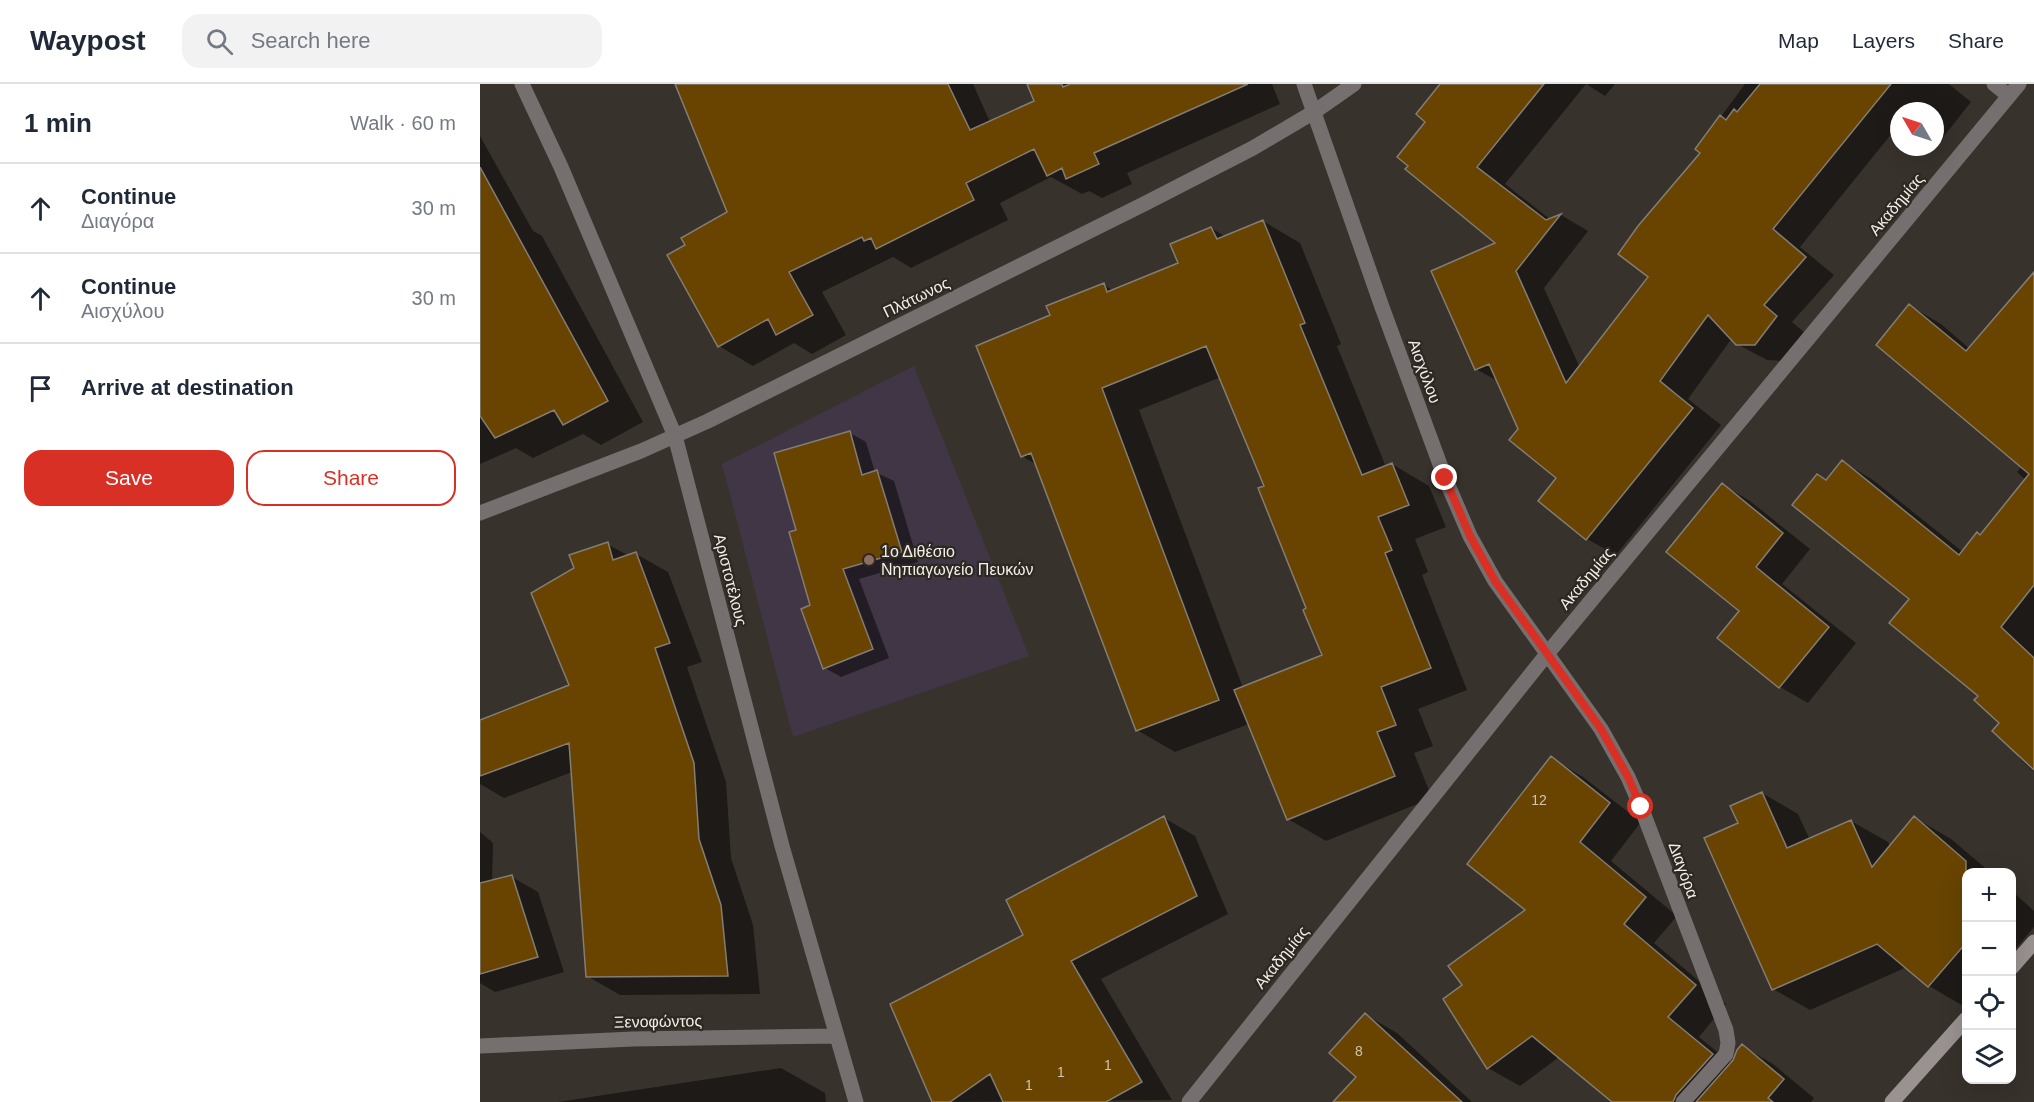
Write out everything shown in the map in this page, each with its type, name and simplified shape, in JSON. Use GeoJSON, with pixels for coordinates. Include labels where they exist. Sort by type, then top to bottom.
{"type":"FeatureCollection","features":[{"type":"Feature","properties":{"kind":"street","name":"Αριστοτέλους"},"geometry":{"type":"LineString","coordinates":[[522,84],[549,140],[675,436],[782,846],[856,1102]]}},
{"type":"Feature","properties":{"kind":"street","name":"Αισχύλου"},"geometry":{"type":"LineString","coordinates":[[1304,84],[1382,307],[1464,525],[1495,581],[1547,654]]}},
{"type":"Feature","properties":{"kind":"street","name":"Πλάτωνος"},"geometry":{"type":"LineString","coordinates":[[480,513],[675,436],[1253,148],[1314,112],[1354,84]]}},
{"type":"Feature","properties":{"kind":"street"},"geometry":{"type":"LineString","coordinates":[[1994,84],[2009,96]]}},
{"type":"Feature","properties":{"kind":"street","name":"Ακαδημίας"},"geometry":{"type":"LineString","coordinates":[[1189,1102],[1547,654],[2019,84]]}},
{"type":"Feature","properties":{"kind":"street","name":"Διαγόρα"},"geometry":{"type":"LineString","coordinates":[[1547,654],[1601,729],[1628,777],[1728,1039],[1726,1054],[1683,1102]]}},
{"type":"Feature","properties":{"kind":"street"},"geometry":{"type":"LineString","coordinates":[[2016,962],[2034,942]]}},
{"type":"Feature","properties":{"kind":"street"},"geometry":{"type":"LineString","coordinates":[[1892,1102],[1962,1023]]}},
{"type":"Feature","properties":{"kind":"street","name":"Ξενοφώντος"},"geometry":{"type":"LineString","coordinates":[[480,1046],[633,1039],[836,1036]]}},
{"type":"Feature","properties":{"kind":"shaded area","name":"1ο Διθέσιο Νηπιαγωγείο Πευκών"},"geometry":{"type":"Polygon","coordinates":[[[914,366],[1029,656],[793,737],[722,464],[914,366]]]}},
{"type":"Feature","properties":{"kind":"building"},"geometry":{"type":"Polygon","coordinates":[[[675,84],[948,84],[970,130],[1034,101],[1027,84],[1062,84],[1063,87],[1070,84],[1248,84],[1094,153],[1099,164],[1066,179],[1062,168],[1047,176],[1034,149],[966,183],[974,200],[876,249],[871,238],[864,241],[862,237],[789,272],[813,315],[776,335],[768,319],[718,347],[667,255],[685,245],[681,238],[727,212],[675,84]]]}},
{"type":"Feature","properties":{"kind":"building"},"geometry":{"type":"Polygon","coordinates":[[[1440,84],[1544,84],[1477,167],[1546,220],[1561,214],[1516,271],[1566,383],[1648,277],[1618,254],[1638,226],[1700,153],[1695,149],[1720,115],[1726,120],[1734,109],[1737,112],[1760,84],[1891,84],[1773,229],[1806,257],[1764,305],[1777,316],[1755,345],[1736,345],[1708,315],[1660,381],[1693,408],[1586,540],[1538,501],[1556,478],[1509,440],[1518,429],[1489,364],[1475,370],[1431,271],[1495,243],[1405,169],[1408,166],[1397,157],[1425,122],[1416,114],[1440,84]]]}},
{"type":"Feature","properties":{"kind":"building"},"geometry":{"type":"Polygon","coordinates":[[[480,167],[608,401],[563,425],[554,410],[495,438],[480,416],[480,167]]]}},
{"type":"Feature","properties":{"kind":"building"},"geometry":{"type":"Polygon","coordinates":[[[1263,220],[1305,323],[1300,325],[1362,475],[1392,463],[1409,505],[1378,517],[1392,550],[1385,553],[1431,668],[1381,687],[1396,725],[1377,732],[1395,776],[1287,820],[1234,690],[1322,655],[1303,610],[1306,608],[1258,488],[1264,486],[1206,346],[1102,388],[1219,700],[1136,731],[1031,453],[1021,457],[976,346],[1050,315],[1046,306],[1104,283],[1107,292],[1178,263],[1170,244],[1211,227],[1217,239],[1263,220]]]}},
{"type":"Feature","properties":{"kind":"building"},"geometry":{"type":"Polygon","coordinates":[[[2034,272],[2034,585],[2001,627],[2034,658],[2034,770],[1992,731],[1999,723],[1974,700],[1978,696],[1889,623],[1909,599],[1792,505],[1817,474],[1826,480],[1842,460],[1959,555],[1977,532],[1980,535],[2029,474],[1876,345],[1909,304],[1966,351],[2034,272]]]}},
{"type":"Feature","properties":{"kind":"building"},"geometry":{"type":"Polygon","coordinates":[[[850,431],[862,475],[877,470],[902,552],[843,569],[873,649],[823,669],[801,609],[810,605],[789,532],[796,530],[774,453],[850,431]]]}},
{"type":"Feature","properties":{"kind":"building"},"geometry":{"type":"Polygon","coordinates":[[[1722,483],[1783,533],[1756,567],[1829,627],[1779,688],[1717,638],[1739,611],[1666,552],[1722,483]]]}},
{"type":"Feature","properties":{"kind":"building"},"geometry":{"type":"Polygon","coordinates":[[[608,542],[613,560],[636,552],[670,643],[655,648],[694,763],[699,839],[721,905],[728,976],[586,977],[569,743],[480,776],[480,720],[569,685],[531,593],[574,568],[569,555],[608,542]]]}},
{"type":"Feature","properties":{"kind":"building"},"geometry":{"type":"Polygon","coordinates":[[[1551,756],[1610,803],[1580,842],[1646,897],[1624,924],[1696,985],[1668,1017],[1713,1054],[1676,1095],[1673,1102],[1612,1102],[1532,1036],[1487,1069],[1443,999],[1462,985],[1448,966],[1525,910],[1467,864],[1551,756]]]}},
{"type":"Feature","properties":{"kind":"building"},"geometry":{"type":"Polygon","coordinates":[[[1762,792],[1787,848],[1851,820],[1872,867],[1914,816],[1966,861],[1966,868],[1962,868],[1962,948],[1928,987],[1877,944],[1772,990],[1704,838],[1738,823],[1730,806],[1762,792]]]}},
{"type":"Feature","properties":{"kind":"building"},"geometry":{"type":"Polygon","coordinates":[[[1164,816],[1197,896],[1071,961],[1142,1082],[1106,1102],[1003,1102],[990,1074],[950,1102],[932,1102],[890,1004],[1023,935],[1006,900],[1164,816]]]}},
{"type":"Feature","properties":{"kind":"building"},"geometry":{"type":"Polygon","coordinates":[[[512,875],[538,957],[480,974],[480,883],[512,875]]]}},
{"type":"Feature","properties":{"kind":"building"},"geometry":{"type":"Polygon","coordinates":[[[1365,1013],[1462,1102],[1333,1102],[1356,1077],[1329,1053],[1365,1013]]]}},
{"type":"Feature","properties":{"kind":"building"},"geometry":{"type":"Polygon","coordinates":[[[1742,1044],[1784,1079],[1768,1098],[1773,1102],[1696,1102],[1733,1060],[1742,1044]]]}},
{"type":"Feature","properties":{"kind":"place","name":"1ο Διθέσιο Νηπιαγωγείο Πευκών"},"geometry":{"type":"Point","coordinates":[869,560]}},
{"type":"Feature","properties":{"kind":"route"},"geometry":{"type":"LineString","coordinates":[[1445,478],[1479,555],[1495,581],[1601,729],[1628,777],[1641,807]]}}]}
